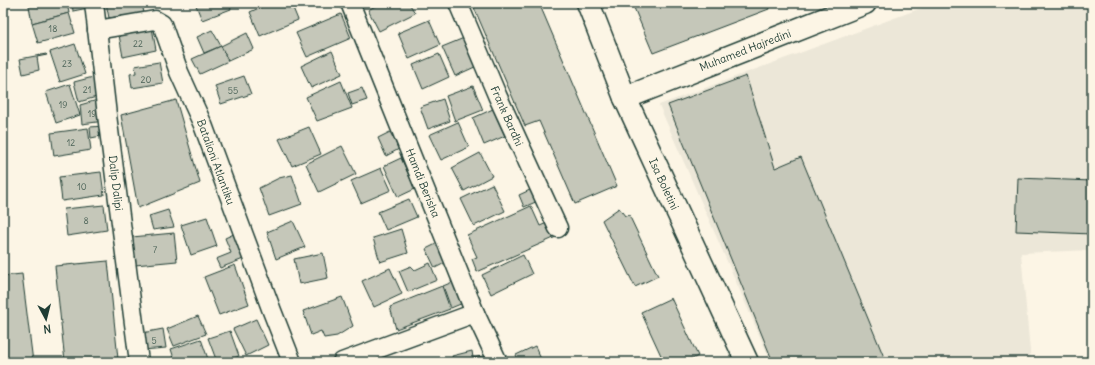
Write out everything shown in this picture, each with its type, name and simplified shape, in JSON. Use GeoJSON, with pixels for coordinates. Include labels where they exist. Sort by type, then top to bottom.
{"type":"FeatureCollection","features":[{"type":"Feature","properties":{"kind":"street","name":"Dalip Dalipi"},"geometry":{"type":"LineString","coordinates":[[94,3],[139,362]]}},
{"type":"Feature","properties":{"kind":"street","name":"Hamdi Berisha"},"geometry":{"type":"LineString","coordinates":[[350,3],[475,313],[498,362]]}},
{"type":"Feature","properties":{"kind":"street","name":"Frank Bardhi"},"geometry":{"type":"LineString","coordinates":[[458,3],[497,95],[558,228]]}},
{"type":"Feature","properties":{"kind":"street","name":"Isa Boletini"},"geometry":{"type":"LineString","coordinates":[[588,3],[625,98],[747,362]]}},
{"type":"Feature","properties":{"kind":"street","name":"Muhamed Hajredini"},"geometry":{"type":"LineString","coordinates":[[625,98],[865,3]]}},
{"type":"Feature","properties":{"kind":"street","name":"Batalioni Atlantiku"},"geometry":{"type":"LineString","coordinates":[[97,30],[155,20],[162,24],[179,72],[203,125],[266,297],[292,362]]}},
{"type":"Feature","properties":{"kind":"street"},"geometry":{"type":"LineString","coordinates":[[342,362],[475,313]]}},
{"type":"Feature","properties":{"kind":"shaded area"},"geometry":{"type":"Polygon","coordinates":[[[935,3],[1090,3],[1092,17],[1092,250],[1021,253],[1031,362],[771,362],[659,105],[935,3]]]}},
{"type":"Feature","properties":{"kind":"building"},"geometry":{"type":"Polygon","coordinates":[[[39,3],[67,3],[69,13],[32,23],[29,6],[39,3]]]}},
{"type":"Feature","properties":{"kind":"building"},"geometry":{"type":"Polygon","coordinates":[[[72,3],[87,3],[88,8],[73,11],[72,3]]]}},
{"type":"Feature","properties":{"kind":"building"},"geometry":{"type":"Polygon","coordinates":[[[106,3],[142,3],[144,13],[109,18],[106,3]]]}},
{"type":"Feature","properties":{"kind":"building"},"geometry":{"type":"Polygon","coordinates":[[[195,3],[229,3],[231,9],[202,20],[195,3]]]}},
{"type":"Feature","properties":{"kind":"building"},"geometry":{"type":"Polygon","coordinates":[[[270,3],[291,3],[298,20],[260,36],[250,12],[270,3]]]}},
{"type":"Feature","properties":{"kind":"building"},"geometry":{"type":"Polygon","coordinates":[[[381,3],[409,3],[415,13],[379,31],[368,10],[381,3]]]}},
{"type":"Feature","properties":{"kind":"building"},"geometry":{"type":"Polygon","coordinates":[[[472,3],[539,3],[617,186],[575,204],[539,121],[525,126],[472,3]]]}},
{"type":"Feature","properties":{"kind":"building"},"geometry":{"type":"Polygon","coordinates":[[[632,3],[768,3],[769,9],[653,53],[632,3]]]}},
{"type":"Feature","properties":{"kind":"building"},"geometry":{"type":"Polygon","coordinates":[[[69,13],[75,33],[38,43],[32,23],[69,13]]]}},
{"type":"Feature","properties":{"kind":"building"},"geometry":{"type":"Polygon","coordinates":[[[341,14],[351,38],[307,57],[296,33],[341,14]]]}},
{"type":"Feature","properties":{"kind":"building"},"geometry":{"type":"Polygon","coordinates":[[[429,20],[440,45],[409,59],[398,33],[429,20]]]}},
{"type":"Feature","properties":{"kind":"building"},"geometry":{"type":"Polygon","coordinates":[[[152,28],[156,50],[123,57],[119,35],[152,28]]]}},
{"type":"Feature","properties":{"kind":"building"},"geometry":{"type":"Polygon","coordinates":[[[212,30],[221,46],[204,53],[197,37],[212,30]]]}},
{"type":"Feature","properties":{"kind":"building"},"geometry":{"type":"Polygon","coordinates":[[[247,33],[254,49],[228,61],[221,46],[247,33]]]}},
{"type":"Feature","properties":{"kind":"building"},"geometry":{"type":"Polygon","coordinates":[[[464,38],[477,66],[455,76],[442,47],[464,38]]]}},
{"type":"Feature","properties":{"kind":"building"},"geometry":{"type":"Polygon","coordinates":[[[75,44],[85,74],[60,82],[50,52],[75,44]]]}},
{"type":"Feature","properties":{"kind":"building"},"geometry":{"type":"Polygon","coordinates":[[[221,46],[228,61],[200,74],[192,59],[221,46]]]}},
{"type":"Feature","properties":{"kind":"building"},"geometry":{"type":"Polygon","coordinates":[[[332,51],[342,74],[311,88],[301,66],[332,51]]]}},
{"type":"Feature","properties":{"kind":"building"},"geometry":{"type":"Polygon","coordinates":[[[439,54],[449,77],[423,89],[413,65],[439,54]]]}},
{"type":"Feature","properties":{"kind":"building"},"geometry":{"type":"Polygon","coordinates":[[[47,55],[37,57],[39,70],[23,74],[20,59],[47,55]]]}},
{"type":"Feature","properties":{"kind":"building"},"geometry":{"type":"Polygon","coordinates":[[[159,62],[163,83],[132,88],[130,74],[136,73],[135,66],[159,62]]]}},
{"type":"Feature","properties":{"kind":"building"},"geometry":{"type":"Polygon","coordinates":[[[97,76],[100,96],[79,102],[74,82],[97,76]]]}},
{"type":"Feature","properties":{"kind":"building"},"geometry":{"type":"Polygon","coordinates":[[[244,76],[251,94],[221,104],[215,86],[244,76]]]}},
{"type":"Feature","properties":{"kind":"building"},"geometry":{"type":"Polygon","coordinates":[[[746,76],[775,168],[801,157],[886,362],[773,362],[668,105],[746,76]]]}},
{"type":"Feature","properties":{"kind":"building"},"geometry":{"type":"Polygon","coordinates":[[[341,81],[352,108],[317,121],[306,97],[341,81]]]}},
{"type":"Feature","properties":{"kind":"building"},"geometry":{"type":"Polygon","coordinates":[[[70,84],[80,115],[56,123],[46,92],[70,84]]]}},
{"type":"Feature","properties":{"kind":"building"},"geometry":{"type":"Polygon","coordinates":[[[473,86],[483,110],[455,121],[446,96],[473,86]]]}},
{"type":"Feature","properties":{"kind":"building"},"geometry":{"type":"Polygon","coordinates":[[[362,88],[367,100],[352,105],[348,93],[362,88]]]}},
{"type":"Feature","properties":{"kind":"building"},"geometry":{"type":"Polygon","coordinates":[[[101,99],[104,121],[82,124],[80,105],[101,99]]]}},
{"type":"Feature","properties":{"kind":"building"},"geometry":{"type":"Polygon","coordinates":[[[443,99],[450,121],[428,129],[420,107],[443,99]]]}},
{"type":"Feature","properties":{"kind":"building"},"geometry":{"type":"Polygon","coordinates":[[[176,100],[200,183],[138,208],[121,115],[176,100]]]}},
{"type":"Feature","properties":{"kind":"building"},"geometry":{"type":"Polygon","coordinates":[[[493,109],[505,136],[484,145],[473,118],[493,109]]]}},
{"type":"Feature","properties":{"kind":"building"},"geometry":{"type":"Polygon","coordinates":[[[458,122],[469,147],[441,160],[429,135],[458,122]]]}},
{"type":"Feature","properties":{"kind":"building"},"geometry":{"type":"Polygon","coordinates":[[[104,126],[106,135],[91,138],[90,127],[104,126]]]}},
{"type":"Feature","properties":{"kind":"building"},"geometry":{"type":"Polygon","coordinates":[[[309,127],[321,154],[292,166],[279,139],[309,127]]]}},
{"type":"Feature","properties":{"kind":"building"},"geometry":{"type":"Polygon","coordinates":[[[88,128],[91,150],[54,156],[51,133],[88,128]]]}},
{"type":"Feature","properties":{"kind":"building"},"geometry":{"type":"Polygon","coordinates":[[[390,132],[399,149],[386,156],[378,138],[390,132]]]}},
{"type":"Feature","properties":{"kind":"building"},"geometry":{"type":"Polygon","coordinates":[[[342,146],[356,174],[319,192],[306,164],[342,146]]]}},
{"type":"Feature","properties":{"kind":"building"},"geometry":{"type":"Polygon","coordinates":[[[480,153],[492,176],[464,191],[452,168],[480,153]]]}},
{"type":"Feature","properties":{"kind":"building"},"geometry":{"type":"Polygon","coordinates":[[[401,158],[415,189],[398,197],[384,166],[401,158]]]}},
{"type":"Feature","properties":{"kind":"building"},"geometry":{"type":"Polygon","coordinates":[[[381,168],[391,190],[361,203],[351,181],[381,168]]]}},
{"type":"Feature","properties":{"kind":"building"},"geometry":{"type":"Polygon","coordinates":[[[101,172],[104,195],[62,201],[59,177],[101,172]]]}},
{"type":"Feature","properties":{"kind":"building"},"geometry":{"type":"Polygon","coordinates":[[[292,175],[302,204],[269,216],[259,188],[279,178],[292,175]]]}},
{"type":"Feature","properties":{"kind":"building"},"geometry":{"type":"Polygon","coordinates":[[[1018,178],[1092,181],[1092,234],[1016,231],[1018,178]]]}},
{"type":"Feature","properties":{"kind":"building"},"geometry":{"type":"Polygon","coordinates":[[[492,184],[505,211],[474,226],[461,199],[492,184]]]}},
{"type":"Feature","properties":{"kind":"building"},"geometry":{"type":"Polygon","coordinates":[[[532,189],[538,201],[524,207],[519,195],[532,189]]]}},
{"type":"Feature","properties":{"kind":"building"},"geometry":{"type":"Polygon","coordinates":[[[409,199],[417,217],[386,230],[378,212],[409,199]]]}},
{"type":"Feature","properties":{"kind":"building"},"geometry":{"type":"Polygon","coordinates":[[[104,205],[107,230],[67,236],[64,209],[104,205]]]}},
{"type":"Feature","properties":{"kind":"building"},"geometry":{"type":"Polygon","coordinates":[[[531,206],[540,226],[549,222],[556,237],[477,272],[472,259],[477,257],[467,235],[531,206]]]}},
{"type":"Feature","properties":{"kind":"building"},"geometry":{"type":"Polygon","coordinates":[[[619,208],[625,216],[629,215],[658,276],[635,287],[602,220],[619,208]]]}},
{"type":"Feature","properties":{"kind":"building"},"geometry":{"type":"Polygon","coordinates":[[[168,210],[174,227],[153,230],[149,216],[168,210]]]}},
{"type":"Feature","properties":{"kind":"building"},"geometry":{"type":"Polygon","coordinates":[[[207,217],[217,246],[191,255],[181,225],[207,217]]]}},
{"type":"Feature","properties":{"kind":"building"},"geometry":{"type":"Polygon","coordinates":[[[293,221],[305,247],[276,259],[267,232],[293,221]]]}},
{"type":"Feature","properties":{"kind":"building"},"geometry":{"type":"Polygon","coordinates":[[[401,229],[408,253],[380,262],[373,238],[401,229]]]}},
{"type":"Feature","properties":{"kind":"building"},"geometry":{"type":"Polygon","coordinates":[[[174,233],[177,261],[135,265],[132,237],[174,233]]]}},
{"type":"Feature","properties":{"kind":"building"},"geometry":{"type":"Polygon","coordinates":[[[236,233],[246,258],[220,268],[216,259],[231,253],[225,238],[236,233]]]}},
{"type":"Feature","properties":{"kind":"building"},"geometry":{"type":"Polygon","coordinates":[[[438,243],[447,262],[435,268],[426,249],[438,243]]]}},
{"type":"Feature","properties":{"kind":"building"},"geometry":{"type":"Polygon","coordinates":[[[323,253],[328,278],[299,284],[294,259],[323,253]]]}},
{"type":"Feature","properties":{"kind":"building"},"geometry":{"type":"Polygon","coordinates":[[[523,255],[532,274],[491,294],[482,275],[523,255]]]}},
{"type":"Feature","properties":{"kind":"building"},"geometry":{"type":"Polygon","coordinates":[[[108,261],[118,359],[91,362],[65,362],[55,266],[108,261]]]}},
{"type":"Feature","properties":{"kind":"building"},"geometry":{"type":"Polygon","coordinates":[[[430,263],[437,280],[408,292],[399,271],[411,266],[415,270],[430,263]]]}},
{"type":"Feature","properties":{"kind":"building"},"geometry":{"type":"Polygon","coordinates":[[[235,265],[249,304],[219,315],[204,277],[235,265]]]}},
{"type":"Feature","properties":{"kind":"building"},"geometry":{"type":"Polygon","coordinates":[[[390,268],[402,294],[374,307],[362,281],[390,268]]]}},
{"type":"Feature","properties":{"kind":"building"},"geometry":{"type":"Polygon","coordinates":[[[22,274],[33,362],[3,362],[3,276],[22,274]]]}},
{"type":"Feature","properties":{"kind":"building"},"geometry":{"type":"Polygon","coordinates":[[[455,281],[463,303],[451,308],[443,286],[455,281]]]}},
{"type":"Feature","properties":{"kind":"building"},"geometry":{"type":"Polygon","coordinates":[[[442,286],[450,309],[396,329],[390,307],[442,286]]]}},
{"type":"Feature","properties":{"kind":"building"},"geometry":{"type":"Polygon","coordinates":[[[342,297],[353,326],[337,336],[324,338],[321,331],[311,335],[303,311],[342,297]]]}},
{"type":"Feature","properties":{"kind":"building"},"geometry":{"type":"Polygon","coordinates":[[[671,298],[698,356],[686,362],[664,362],[641,312],[671,298]]]}},
{"type":"Feature","properties":{"kind":"building"},"geometry":{"type":"Polygon","coordinates":[[[198,316],[206,334],[174,346],[167,329],[198,316]]]}},
{"type":"Feature","properties":{"kind":"building"},"geometry":{"type":"Polygon","coordinates":[[[256,319],[268,345],[246,356],[233,329],[256,319]]]}},
{"type":"Feature","properties":{"kind":"building"},"geometry":{"type":"Polygon","coordinates":[[[163,329],[166,348],[143,350],[142,333],[163,329]]]}},
{"type":"Feature","properties":{"kind":"building"},"geometry":{"type":"Polygon","coordinates":[[[230,331],[239,356],[223,362],[217,362],[208,338],[230,331]]]}},
{"type":"Feature","properties":{"kind":"building"},"geometry":{"type":"Polygon","coordinates":[[[201,339],[208,359],[198,362],[175,362],[171,349],[201,339]]]}},
{"type":"Feature","properties":{"kind":"building"},"geometry":{"type":"Polygon","coordinates":[[[535,346],[541,359],[535,362],[519,362],[516,355],[535,346]]]}},
{"type":"Feature","properties":{"kind":"building"},"geometry":{"type":"Polygon","coordinates":[[[472,351],[473,358],[483,356],[484,362],[454,362],[452,356],[472,351]]]}}]}
